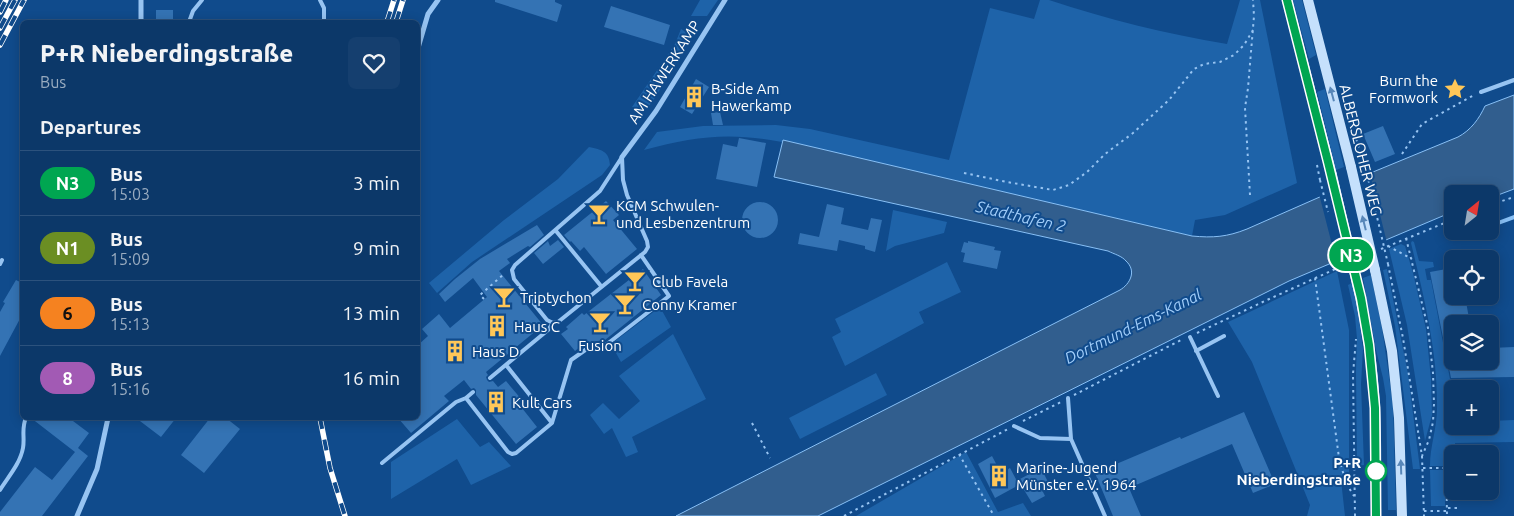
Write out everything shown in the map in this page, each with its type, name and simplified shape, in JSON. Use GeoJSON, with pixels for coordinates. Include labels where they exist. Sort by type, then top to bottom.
{"type":"FeatureCollection","features":[{"type":"Feature","properties":{"kind":"main road"},"geometry":{"type":"LineString","coordinates":[[1287,0],[1332,175],[1369,345],[1375,408],[1376,516]]}},
{"type":"Feature","properties":{"kind":"main road","name":"ALBERSLOHER WEG"},"geometry":{"type":"LineString","coordinates":[[1308,0],[1376,270],[1392,351],[1399,418],[1402,516]]}},
{"type":"Feature","properties":{"kind":"street"},"geometry":{"type":"LineString","coordinates":[[141,0],[141,20]]}},
{"type":"Feature","properties":{"kind":"street"},"geometry":{"type":"LineString","coordinates":[[420,41],[428,14],[438,0]]}},
{"type":"Feature","properties":{"kind":"street","name":"AM HAWERKAMP"},"geometry":{"type":"LineString","coordinates":[[622,157],[656,111],[725,0]]}},
{"type":"Feature","properties":{"kind":"street"},"geometry":{"type":"LineString","coordinates":[[76,516],[97,469],[108,420]]}},
{"type":"Feature","properties":{"kind":"lane"},"geometry":{"type":"LineString","coordinates":[[190,20],[193,11],[202,0]]}},
{"type":"Feature","properties":{"kind":"lane"},"geometry":{"type":"LineString","coordinates":[[320,0],[324,8],[324,20]]}},
{"type":"Feature","properties":{"kind":"lane"},"geometry":{"type":"LineString","coordinates":[[1481,92],[1514,80]]}},
{"type":"Feature","properties":{"kind":"lane"},"geometry":{"type":"LineString","coordinates":[[490,378],[548,330],[553,323],[558,322],[648,248],[647,241],[627,195],[623,180],[622,157]]}},
{"type":"Feature","properties":{"kind":"lane","name":"AM HAWERKAMP"},"geometry":{"type":"LineString","coordinates":[[512,270],[515,265],[600,191],[622,157]]}},
{"type":"Feature","properties":{"kind":"lane"},"geometry":{"type":"LineString","coordinates":[[556,231],[602,286]]}},
{"type":"Feature","properties":{"kind":"lane"},"geometry":{"type":"LineString","coordinates":[[466,398],[508,452],[512,454],[552,423],[572,360],[590,346],[606,344],[611,341],[669,296],[641,255]]}},
{"type":"Feature","properties":{"kind":"lane"},"geometry":{"type":"LineString","coordinates":[[512,270],[514,279],[547,320],[553,323]]}},
{"type":"Feature","properties":{"kind":"lane"},"geometry":{"type":"LineString","coordinates":[[1196,351],[1224,336]]}},
{"type":"Feature","properties":{"kind":"lane"},"geometry":{"type":"LineString","coordinates":[[1190,337],[1218,396]]}},
{"type":"Feature","properties":{"kind":"lane"},"geometry":{"type":"LineString","coordinates":[[506,365],[552,423]]}},
{"type":"Feature","properties":{"kind":"lane"},"geometry":{"type":"LineString","coordinates":[[382,463],[456,402],[466,398],[473,392]]}},
{"type":"Feature","properties":{"kind":"lane"},"geometry":{"type":"LineString","coordinates":[[1068,398],[1072,439],[1105,516]]}},
{"type":"Feature","properties":{"kind":"lane"},"geometry":{"type":"LineString","coordinates":[[0,490],[18,462],[23,448],[23,426],[25,420]]}},
{"type":"Feature","properties":{"kind":"lane"},"geometry":{"type":"LineString","coordinates":[[1014,426],[1040,438],[1072,439]]}},
{"type":"Feature","properties":{"kind":"path"},"geometry":{"type":"LineString","coordinates":[[1250,196],[1245,108],[1253,30],[1253,0]]}},
{"type":"Feature","properties":{"kind":"path"},"geometry":{"type":"LineString","coordinates":[[964,173],[1053,190],[1069,185],[1133,133],[1169,100],[1194,69],[1204,64],[1220,62],[1234,55],[1244,45],[1253,30]]}},
{"type":"Feature","properties":{"kind":"path"},"geometry":{"type":"LineString","coordinates":[[1402,154],[1422,124],[1481,92]]}},
{"type":"Feature","properties":{"kind":"path"},"geometry":{"type":"LineString","coordinates":[[1356,138],[1364,161],[1403,338],[1422,456],[1424,516]]}},
{"type":"Feature","properties":{"kind":"path"},"geometry":{"type":"LineString","coordinates":[[1499,202],[1514,197]]}},
{"type":"Feature","properties":{"kind":"path"},"geometry":{"type":"LineString","coordinates":[[1422,456],[1429,440],[1433,422],[1434,396],[1428,328],[1406,238],[1444,223]]}},
{"type":"Feature","properties":{"kind":"path"},"geometry":{"type":"LineString","coordinates":[[1388,246],[1412,259]]}},
{"type":"Feature","properties":{"kind":"path"},"geometry":{"type":"LineString","coordinates":[[484,300],[480,295],[506,272],[512,270]]}},
{"type":"Feature","properties":{"kind":"path"},"geometry":{"type":"LineString","coordinates":[[1177,342],[1315,278],[1339,458],[1346,483],[1355,498]]}},
{"type":"Feature","properties":{"kind":"path"},"geometry":{"type":"LineString","coordinates":[[1355,516],[1353,374],[1356,338]]}},
{"type":"Feature","properties":{"kind":"path"},"geometry":{"type":"LineString","coordinates":[[752,423],[770,458]]}},
{"type":"Feature","properties":{"kind":"path"},"geometry":{"type":"LineString","coordinates":[[959,454],[994,516]]}},
{"type":"Feature","properties":{"kind":"path"},"geometry":{"type":"LineString","coordinates":[[1423,468],[1444,468]]}},
{"type":"Feature","properties":{"kind":"path"},"geometry":{"type":"LineString","coordinates":[[1446,500],[1447,516]]}},
{"type":"Feature","properties":{"kind":"path"},"geometry":{"type":"LineString","coordinates":[[1424,511],[1460,508]]}},
{"type":"Feature","properties":{"kind":"shaded area"},"geometry":{"type":"Polygon","coordinates":[[[700,0],[718,0],[707,16],[691,16],[700,0]]]}},
{"type":"Feature","properties":{"kind":"shaded area"},"geometry":{"type":"Polygon","coordinates":[[[1040,0],[1049,0],[1159,31],[1227,44],[1240,0],[1260,0],[1297,183],[1225,215],[1195,220],[1192,236],[783,140],[782,142],[746,137],[713,137],[680,141],[644,150],[657,132],[703,126],[776,125],[810,129],[949,160],[990,8],[1034,19],[1040,0]]]}},
{"type":"Feature","properties":{"kind":"shaded area"},"geometry":{"type":"Polygon","coordinates":[[[1293,0],[1302,0],[1316,55],[1309,59],[1293,0]]]}},
{"type":"Feature","properties":{"kind":"shaded area"},"geometry":{"type":"Polygon","coordinates":[[[681,29],[689,34],[691,38],[653,101],[644,109],[632,107],[675,44],[681,29]]]}},
{"type":"Feature","properties":{"kind":"shaded area"},"geometry":{"type":"Polygon","coordinates":[[[1325,89],[1344,167],[1336,170],[1317,92],[1325,89]]]}},
{"type":"Feature","properties":{"kind":"shaded area"},"geometry":{"type":"Polygon","coordinates":[[[589,147],[601,150],[608,157],[610,165],[602,175],[472,262],[437,293],[429,283],[504,220],[558,179],[589,147]]]}},
{"type":"Feature","properties":{"kind":"shaded area"},"geometry":{"type":"Polygon","coordinates":[[[893,210],[947,222],[944,233],[895,246],[886,251],[893,210]]]}},
{"type":"Feature","properties":{"kind":"shaded area"},"geometry":{"type":"Polygon","coordinates":[[[1412,241],[1414,242],[1419,261],[1433,262],[1434,267],[1425,269],[1427,280],[1431,280],[1444,348],[1444,370],[1448,370],[1450,379],[1459,379],[1444,380],[1444,435],[1499,435],[1499,421],[1514,420],[1514,442],[1455,443],[1455,445],[1444,445],[1444,466],[1430,466],[1437,416],[1437,388],[1433,346],[1412,241]]]}},
{"type":"Feature","properties":{"kind":"shaded area"},"geometry":{"type":"Polygon","coordinates":[[[1401,244],[1405,246],[1413,273],[1426,329],[1431,379],[1432,415],[1425,441],[1407,325],[1389,249],[1401,244]]]}},
{"type":"Feature","properties":{"kind":"shaded area"},"geometry":{"type":"Polygon","coordinates":[[[947,262],[961,292],[919,312],[924,323],[845,366],[832,337],[841,332],[835,319],[947,262]]]}},
{"type":"Feature","properties":{"kind":"shaded area"},"geometry":{"type":"Polygon","coordinates":[[[1387,269],[1408,374],[1420,469],[1413,469],[1395,326],[1383,270],[1387,269]]]}},
{"type":"Feature","properties":{"kind":"shaded area"},"geometry":{"type":"Polygon","coordinates":[[[1337,271],[1349,330],[1349,475],[1341,480],[1345,516],[1307,516],[1310,505],[1252,362],[1228,322],[1337,271]]]}},
{"type":"Feature","properties":{"kind":"shaded area"},"geometry":{"type":"Polygon","coordinates":[[[1371,275],[1382,328],[1393,404],[1396,510],[1388,510],[1386,396],[1363,278],[1371,275]]]}},
{"type":"Feature","properties":{"kind":"shaded area"},"geometry":{"type":"Polygon","coordinates":[[[1352,283],[1363,349],[1361,384],[1364,465],[1357,466],[1357,339],[1355,316],[1348,285],[1352,283]]]}},
{"type":"Feature","properties":{"kind":"shaded area"},"geometry":{"type":"Polygon","coordinates":[[[660,307],[671,327],[621,362],[611,344],[660,307]]]}},
{"type":"Feature","properties":{"kind":"shaded area"},"geometry":{"type":"Polygon","coordinates":[[[673,334],[706,399],[632,437],[638,452],[626,457],[612,428],[604,434],[590,415],[603,403],[619,419],[640,401],[619,376],[673,334]]]}},
{"type":"Feature","properties":{"kind":"shaded area"},"geometry":{"type":"Polygon","coordinates":[[[876,373],[887,395],[800,439],[789,418],[876,373]]]}},
{"type":"Feature","properties":{"kind":"shaded area"},"geometry":{"type":"Polygon","coordinates":[[[457,419],[480,447],[489,442],[511,466],[471,485],[457,459],[391,499],[391,462],[457,419]]]}},
{"type":"Feature","properties":{"kind":"shaded area"},"geometry":{"type":"Polygon","coordinates":[[[966,452],[998,512],[1023,503],[1031,516],[856,516],[966,452]]]}},
{"type":"Feature","properties":{"kind":"shaded area"},"geometry":{"type":"Polygon","coordinates":[[[1430,470],[1444,470],[1445,506],[1431,506],[1430,470]]]}},
{"type":"Feature","properties":{"kind":"water"},"geometry":{"type":"Polygon","coordinates":[[[1514,95],[1514,189],[1499,195],[1499,185],[1444,185],[1444,215],[1289,281],[818,516],[676,516],[1120,290],[1131,277],[1131,269],[1126,261],[1108,251],[774,177],[783,140],[1192,236],[1213,237],[1233,234],[1247,229],[1347,185],[1356,179],[1458,137],[1474,124],[1485,106],[1514,95]]]}},
{"type":"Feature","properties":{"kind":"pier"},"geometry":{"type":"Polygon","coordinates":[[[1369,170],[1387,243],[1337,264],[1319,194],[1369,170]]]}},
{"type":"Feature","properties":{"kind":"building"},"geometry":{"type":"Polygon","coordinates":[[[495,0],[555,0],[555,2],[562,5],[557,22],[495,2],[495,0]]]}},
{"type":"Feature","properties":{"kind":"building"},"geometry":{"type":"Polygon","coordinates":[[[611,6],[670,25],[664,45],[604,27],[611,6]]]}},
{"type":"Feature","properties":{"kind":"building"},"geometry":{"type":"Polygon","coordinates":[[[156,10],[173,10],[173,20],[156,20],[156,10]]]}},
{"type":"Feature","properties":{"kind":"building","name":"B-Side Am Hawerkamp"},"geometry":{"type":"Polygon","coordinates":[[[696,79],[709,87],[692,114],[680,107],[696,79]]]}},
{"type":"Feature","properties":{"kind":"building"},"geometry":{"type":"Polygon","coordinates":[[[720,112],[723,125],[713,125],[711,113],[720,112]]]}},
{"type":"Feature","properties":{"kind":"building"},"geometry":{"type":"Polygon","coordinates":[[[1383,126],[1395,154],[1375,162],[1363,134],[1383,126]]]}},
{"type":"Feature","properties":{"kind":"building"},"geometry":{"type":"Polygon","coordinates":[[[739,138],[766,143],[757,187],[716,179],[723,144],[737,147],[739,138]]]}},
{"type":"Feature","properties":{"kind":"building"},"geometry":{"type":"Polygon","coordinates":[[[606,201],[619,215],[613,220],[637,249],[606,274],[584,247],[580,251],[564,235],[606,201]]]}},
{"type":"Feature","properties":{"kind":"building"},"geometry":{"type":"Polygon","coordinates":[[[760,202],[773,207],[778,220],[773,233],[760,238],[747,233],[742,220],[747,207],[760,202]]]}},
{"type":"Feature","properties":{"kind":"building"},"geometry":{"type":"Polygon","coordinates":[[[827,204],[844,208],[841,224],[868,230],[871,218],[882,220],[875,252],[865,249],[865,246],[839,240],[837,251],[798,244],[800,233],[819,237],[827,204]]]}},
{"type":"Feature","properties":{"kind":"building"},"geometry":{"type":"Polygon","coordinates":[[[537,225],[544,235],[530,247],[528,246],[507,259],[510,263],[499,271],[543,325],[486,372],[488,375],[486,377],[487,380],[489,382],[493,381],[498,387],[506,381],[522,400],[518,403],[537,427],[516,444],[476,395],[476,390],[474,388],[471,389],[464,380],[444,396],[449,401],[411,433],[400,420],[420,420],[420,343],[428,336],[422,329],[439,314],[450,328],[487,297],[473,278],[445,302],[439,294],[480,259],[537,225]]]}},
{"type":"Feature","properties":{"kind":"building"},"geometry":{"type":"Polygon","coordinates":[[[558,240],[564,247],[543,264],[534,253],[548,241],[550,246],[558,240]]]}},
{"type":"Feature","properties":{"kind":"building"},"geometry":{"type":"Polygon","coordinates":[[[968,241],[995,247],[994,250],[1001,251],[997,269],[963,262],[965,253],[961,252],[964,242],[968,243],[968,241]]]}},
{"type":"Feature","properties":{"kind":"building","name":"Conny Kramer"},"geometry":{"type":"Polygon","coordinates":[[[643,269],[661,295],[605,340],[590,342],[575,351],[561,334],[568,329],[566,327],[582,313],[584,315],[643,269]]]}},
{"type":"Feature","properties":{"kind":"building"},"geometry":{"type":"Polygon","coordinates":[[[1444,269],[1444,305],[1467,305],[1468,315],[1444,315],[1444,343],[1430,272],[1444,269]]]}},
{"type":"Feature","properties":{"kind":"building"},"geometry":{"type":"Polygon","coordinates":[[[16,280],[20,282],[20,319],[0,356],[0,312],[5,303],[3,302],[16,280]]]}},
{"type":"Feature","properties":{"kind":"building"},"geometry":{"type":"Polygon","coordinates":[[[1514,347],[1514,377],[1451,378],[1449,370],[1499,370],[1499,348],[1514,347]]]}},
{"type":"Feature","properties":{"kind":"building"},"geometry":{"type":"Polygon","coordinates":[[[1244,412],[1275,484],[1253,493],[1232,444],[1129,488],[1141,516],[1113,516],[1095,473],[1244,412]]]}},
{"type":"Feature","properties":{"kind":"building"},"geometry":{"type":"Polygon","coordinates":[[[34,420],[72,420],[89,433],[78,448],[88,456],[42,516],[0,516],[0,512],[35,467],[52,480],[75,452],[34,420]]]}},
{"type":"Feature","properties":{"kind":"building"},"geometry":{"type":"Polygon","coordinates":[[[139,420],[174,420],[161,437],[139,420]]]}},
{"type":"Feature","properties":{"kind":"building"},"geometry":{"type":"Polygon","coordinates":[[[208,420],[229,420],[240,429],[204,473],[181,455],[208,420]]]}},
{"type":"Feature","properties":{"kind":"building","name":"Marine-Jugend Münster e.V. 1964"},"geometry":{"type":"Polygon","coordinates":[[[992,456],[1001,473],[1010,468],[1019,485],[995,498],[978,464],[992,456]]]}},
{"type":"Feature","properties":{"kind":"building"},"geometry":{"type":"Polygon","coordinates":[[[1041,468],[1049,484],[1041,488],[1045,496],[1032,503],[1018,480],[1041,468]]]}},
{"type":"Feature","properties":{"kind":"waterway"},"geometry":{"type":"LineString","coordinates":[[1499,223],[1514,217]]}},
{"type":"Feature","properties":{"kind":"railway"},"geometry":{"type":"LineString","coordinates":[[0,12],[6,0]]}},
{"type":"Feature","properties":{"kind":"railway"},"geometry":{"type":"LineString","coordinates":[[0,28],[15,0]]}},
{"type":"Feature","properties":{"kind":"railway"},"geometry":{"type":"LineString","coordinates":[[0,45],[24,0]]}},
{"type":"Feature","properties":{"kind":"railway"},"geometry":{"type":"LineString","coordinates":[[388,20],[394,0]]}},
{"type":"Feature","properties":{"kind":"railway"},"geometry":{"type":"LineString","coordinates":[[397,20],[403,0]]}},
{"type":"Feature","properties":{"kind":"railway"},"geometry":{"type":"LineString","coordinates":[[320,420],[330,468],[345,516]]}},
{"type":"Feature","properties":{"kind":"bus line","name":"N3"},"geometry":{"type":"LineString","coordinates":[[1287,0],[1361,298],[1369,345],[1375,408],[1376,516]]}},
{"type":"Feature","properties":{"kind":"place","name":"Burn the Formwork"},"geometry":{"type":"Point","coordinates":[1455,89]}},
{"type":"Feature","properties":{"kind":"place","name":"B-Side Am Hawerkamp"},"geometry":{"type":"Point","coordinates":[694,97]}},
{"type":"Feature","properties":{"kind":"place","name":"KCM Schwulen- und Lesbenzentrum"},"geometry":{"type":"Point","coordinates":[599,214]}},
{"type":"Feature","properties":{"kind":"place","name":"Club Favela"},"geometry":{"type":"Point","coordinates":[635,281]}},
{"type":"Feature","properties":{"kind":"place","name":"Triptychon"},"geometry":{"type":"Point","coordinates":[504,297]}},
{"type":"Feature","properties":{"kind":"place","name":"Conny Kramer"},"geometry":{"type":"Point","coordinates":[625,304]}},
{"type":"Feature","properties":{"kind":"place","name":"Fusion"},"geometry":{"type":"Point","coordinates":[600,322]}},
{"type":"Feature","properties":{"kind":"place","name":"Haus C"},"geometry":{"type":"Point","coordinates":[497,326]}},
{"type":"Feature","properties":{"kind":"place","name":"Haus D"},"geometry":{"type":"Point","coordinates":[455,351]}},
{"type":"Feature","properties":{"kind":"place","name":"Kult Cars"},"geometry":{"type":"Point","coordinates":[496,402]}},
{"type":"Feature","properties":{"kind":"place","name":"P+R Nieberdingstraße"},"geometry":{"type":"Point","coordinates":[1376,471]}},
{"type":"Feature","properties":{"kind":"place","name":"Marine-Jugend Münster e.V. 1964"},"geometry":{"type":"Point","coordinates":[999,476]}},
{"type":"Feature","properties":{"kind":"water label","name":"Stadthafen 2"},"geometry":{"type":"Point","coordinates":[1021,216]}},
{"type":"Feature","properties":{"kind":"water label","name":"Dortmund-Ems-Kanal"},"geometry":{"type":"Point","coordinates":[1133,326]}}]}
